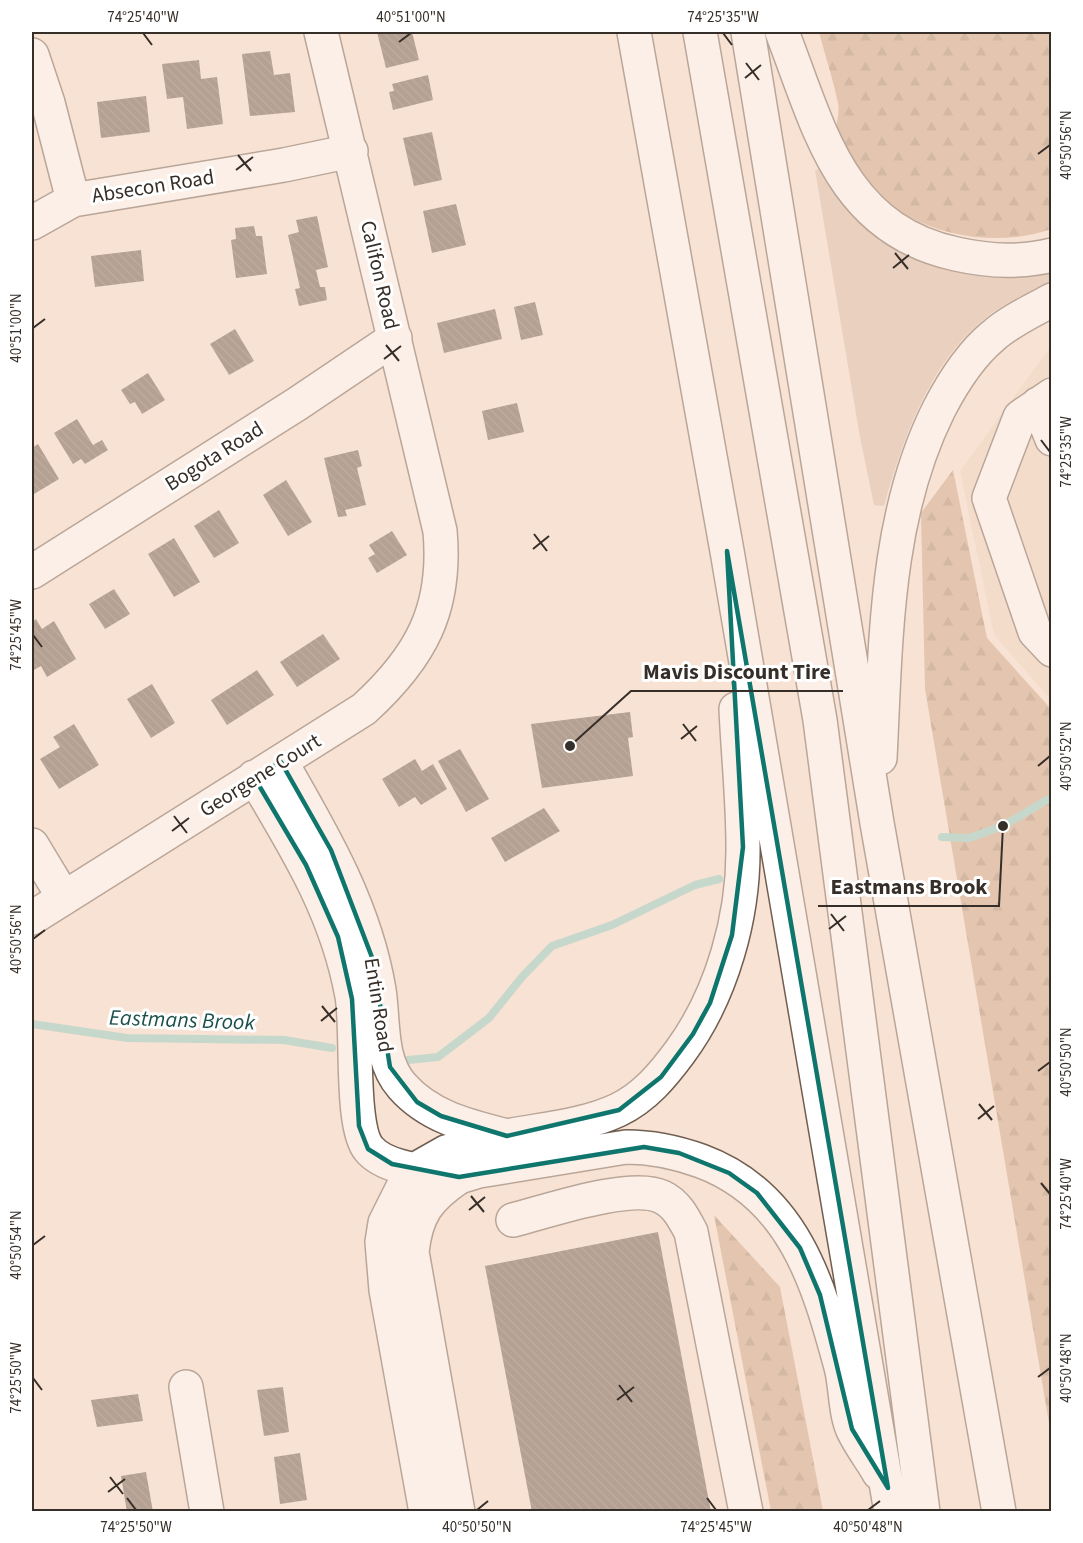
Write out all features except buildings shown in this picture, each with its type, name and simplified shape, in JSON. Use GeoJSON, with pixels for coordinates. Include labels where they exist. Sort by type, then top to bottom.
{"type":"FeatureCollection","features":[{"type":"Feature","properties":{"kind":"main road","name":"Califon Road"},"geometry":{"type":"LineString","coordinates":[[321,32],[440,531],[442,555],[439,590],[429,625],[413,656]]}},
{"type":"Feature","properties":{"kind":"main road"},"geometry":{"type":"LineString","coordinates":[[634,32],[727,551],[890,1500]]}},
{"type":"Feature","properties":{"kind":"main road"},"geometry":{"type":"LineString","coordinates":[[700,32],[820,720],[924,1512]]}},
{"type":"Feature","properties":{"kind":"main road"},"geometry":{"type":"LineString","coordinates":[[748,32],[877,823],[999,1512]]}},
{"type":"Feature","properties":{"kind":"main road"},"geometry":{"type":"LineString","coordinates":[[782,32],[833,161],[852,191],[877,217],[906,237],[939,251],[972,258],[1010,261],[1052,255]]}},
{"type":"Feature","properties":{"kind":"main road"},"geometry":{"type":"LineString","coordinates":[[32,55],[48,103],[73,200]]}},
{"type":"Feature","properties":{"kind":"main road","name":"Absecon Road"},"geometry":{"type":"LineString","coordinates":[[32,222],[73,200],[284,165],[351,151]]}},
{"type":"Feature","properties":{"kind":"main road"},"geometry":{"type":"LineString","coordinates":[[877,823],[887,612],[896,544],[909,486],[925,438],[949,390],[974,355],[994,335],[1052,300]]}},
{"type":"Feature","properties":{"kind":"main road","name":"Bogota Road"},"geometry":{"type":"LineString","coordinates":[[32,572],[297,404],[395,338]]}},
{"type":"Feature","properties":{"kind":"main road"},"geometry":{"type":"LineString","coordinates":[[1052,439],[1045,399],[1020,417],[989,498],[1035,632],[1052,650]]}},
{"type":"Feature","properties":{"kind":"main road"},"geometry":{"type":"LineString","coordinates":[[426,1512],[386,1290],[382,1242],[386,1223],[403,1187],[416,1169],[446,1152],[507,1136],[603,1117],[642,1095],[661,1077],[693,1034],[710,1003],[723,969],[736,914],[743,847],[727,551]]}},
{"type":"Feature","properties":{"kind":"main road","name":"Georgene Court"},"geometry":{"type":"LineString","coordinates":[[32,918],[364,709],[386,689],[413,656]]}},
{"type":"Feature","properties":{"kind":"main road","name":"Entin Road"},"geometry":{"type":"LineString","coordinates":[[267,770],[331,850],[365,928],[379,992],[385,1050],[390,1067],[401,1085],[417,1102],[441,1116],[507,1136]]}},
{"type":"Feature","properties":{"kind":"main road","name":"Entin Road"},"geometry":{"type":"LineString","coordinates":[[267,770],[338,937],[352,999],[358,1112],[363,1139],[368,1149],[384,1161],[459,1177]]}},
{"type":"Feature","properties":{"kind":"main road"},"geometry":{"type":"LineString","coordinates":[[32,845],[64,898]]}},
{"type":"Feature","properties":{"kind":"main road"},"geometry":{"type":"LineString","coordinates":[[458,1512],[412,1252],[418,1219],[427,1204],[440,1190],[459,1177],[479,1171],[626,1147],[644,1147],[679,1153],[729,1173],[758,1193],[779,1218],[800,1248],[820,1295],[842,1371],[852,1429],[890,1500]]}},
{"type":"Feature","properties":{"kind":"main road"},"geometry":{"type":"LineString","coordinates":[[513,1220],[618,1193],[641,1191],[663,1197],[681,1213],[691,1233],[746,1512]]}},
{"type":"Feature","properties":{"kind":"main road"},"geometry":{"type":"LineString","coordinates":[[186,1387],[207,1512]]}},
{"type":"Feature","properties":{"kind":"highlighted area"},"geometry":{"type":"Polygon","coordinates":[[[727,551],[888,1488],[852,1429],[820,1295],[800,1248],[757,1193],[729,1173],[679,1153],[644,1147],[459,1177],[392,1164],[368,1149],[359,1126],[352,999],[338,937],[306,865],[254,777],[281,762],[331,850],[373,960],[390,1067],[417,1102],[441,1116],[507,1136],[619,1110],[661,1077],[693,1034],[710,1003],[732,935],[743,847],[727,551]]]}},
{"type":"Feature","properties":{"kind":"shaded area"},"geometry":{"type":"Polygon","coordinates":[[[821,169],[862,221],[1051,262],[1051,281],[991,313],[964,337],[947,358],[920,405],[909,430],[884,506],[874,505],[860,437],[815,170],[821,169]]]}},
{"type":"Feature","properties":{"kind":"shaded area"},"geometry":{"type":"Polygon","coordinates":[[[1051,346],[1051,700],[994,635],[960,471],[1051,346]]]}},
{"type":"Feature","properties":{"kind":"green space"},"geometry":{"type":"Polygon","coordinates":[[[819,32],[1051,32],[1051,229],[1023,236],[994,238],[965,236],[909,217],[885,200],[865,180],[838,133],[838,103],[819,32]]]}},
{"type":"Feature","properties":{"kind":"green space"},"geometry":{"type":"Polygon","coordinates":[[[953,470],[987,638],[1051,709],[1051,1435],[925,689],[921,513],[953,470]]]}},
{"type":"Feature","properties":{"kind":"green space"},"geometry":{"type":"Polygon","coordinates":[[[714,1215],[780,1287],[823,1511],[771,1511],[714,1215]]]}},
{"type":"Feature","properties":{"kind":"waterway","name":"Eastmans Brook"},"geometry":{"type":"LineString","coordinates":[[942,837],[969,838],[1003,826],[1052,797]]}},
{"type":"Feature","properties":{"kind":"waterway","name":"Eastmans Brook"},"geometry":{"type":"LineString","coordinates":[[408,1060],[438,1057],[489,1018],[522,977],[552,946],[612,925],[695,885],[719,879]]}},
{"type":"Feature","properties":{"kind":"waterway","name":"Eastmans Brook"},"geometry":{"type":"LineString","coordinates":[[32,1024],[127,1038],[284,1040],[332,1048]]}},
{"type":"Feature","properties":{"kind":"place","name":"Mavis Discount Tire"},"geometry":{"type":"Point","coordinates":[570,746]}},
{"type":"Feature","properties":{"kind":"place","name":"Eastmans Brook"},"geometry":{"type":"Point","coordinates":[1003,826]}}]}
